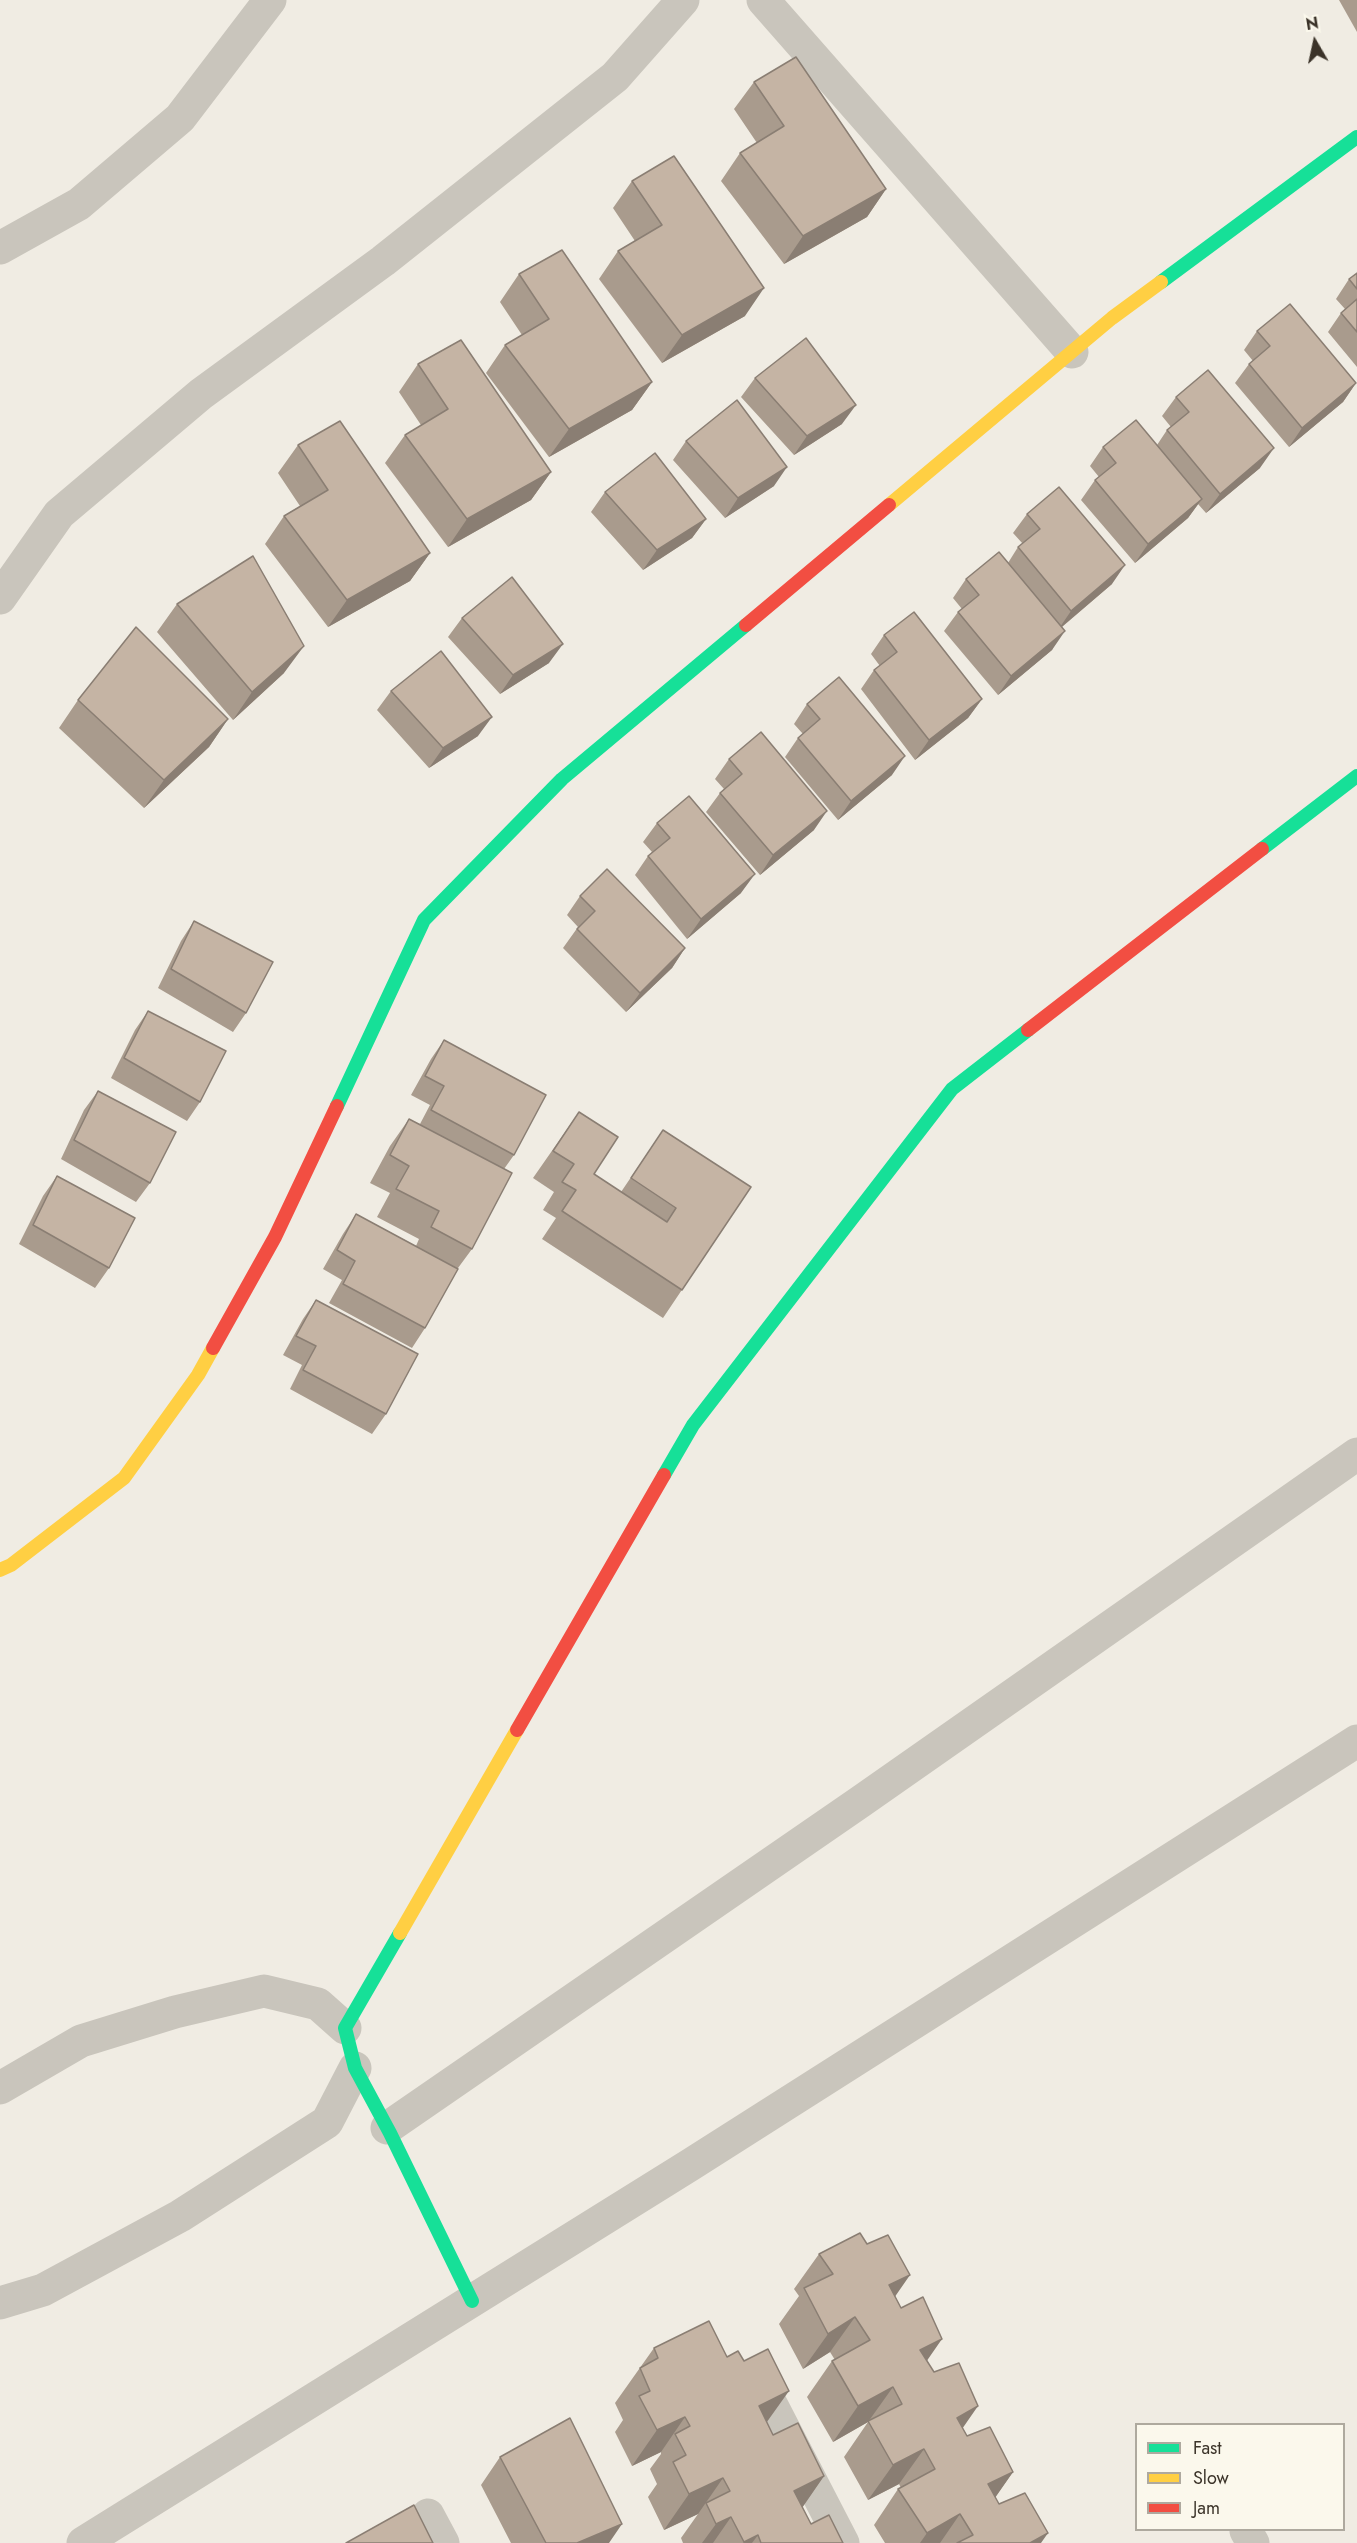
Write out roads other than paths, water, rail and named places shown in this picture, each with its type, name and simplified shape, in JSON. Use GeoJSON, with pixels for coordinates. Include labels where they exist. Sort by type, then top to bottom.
{"type":"FeatureCollection","features":[{"type":"Feature","properties":{"kind":"street"},"geometry":{"type":"LineString","coordinates":[[0,248],[80,204],[180,118],[270,0]]}},
{"type":"Feature","properties":{"kind":"street"},"geometry":{"type":"LineString","coordinates":[[0,598],[60,514],[201,394],[383,261],[615,77],[683,0]]}},
{"type":"Feature","properties":{"kind":"street"},"geometry":{"type":"LineString","coordinates":[[763,0],[1072,352]]}},
{"type":"Feature","properties":{"kind":"street"},"geometry":{"type":"LineString","coordinates":[[0,1570],[11,1565],[124,1478],[198,1375],[275,1236],[424,920],[562,779],[1112,318],[1357,137]]}},
{"type":"Feature","properties":{"kind":"street"},"geometry":{"type":"LineString","coordinates":[[345,2028],[693,1425],[952,1089],[1357,776]]}},
{"type":"Feature","properties":{"kind":"street"},"geometry":{"type":"LineString","coordinates":[[387,2128],[850,1809],[1357,1454]]}},
{"type":"Feature","properties":{"kind":"street"},"geometry":{"type":"LineString","coordinates":[[83,2543],[472,2301],[1357,1741]]}},
{"type":"Feature","properties":{"kind":"street"},"geometry":{"type":"LineString","coordinates":[[0,2088],[81,2041],[175,2012],[264,1991],[318,2004],[345,2028],[355,2068],[472,2301]]}},
{"type":"Feature","properties":{"kind":"street"},"geometry":{"type":"LineString","coordinates":[[0,2303],[43,2290],[180,2216],[327,2122],[355,2068]]}},
{"type":"Feature","properties":{"kind":"street"},"geometry":{"type":"LineString","coordinates":[[769,2400],[843,2543]]}},
{"type":"Feature","properties":{"kind":"street"},"geometry":{"type":"LineString","coordinates":[[428,2515],[442,2543]]}}]}
